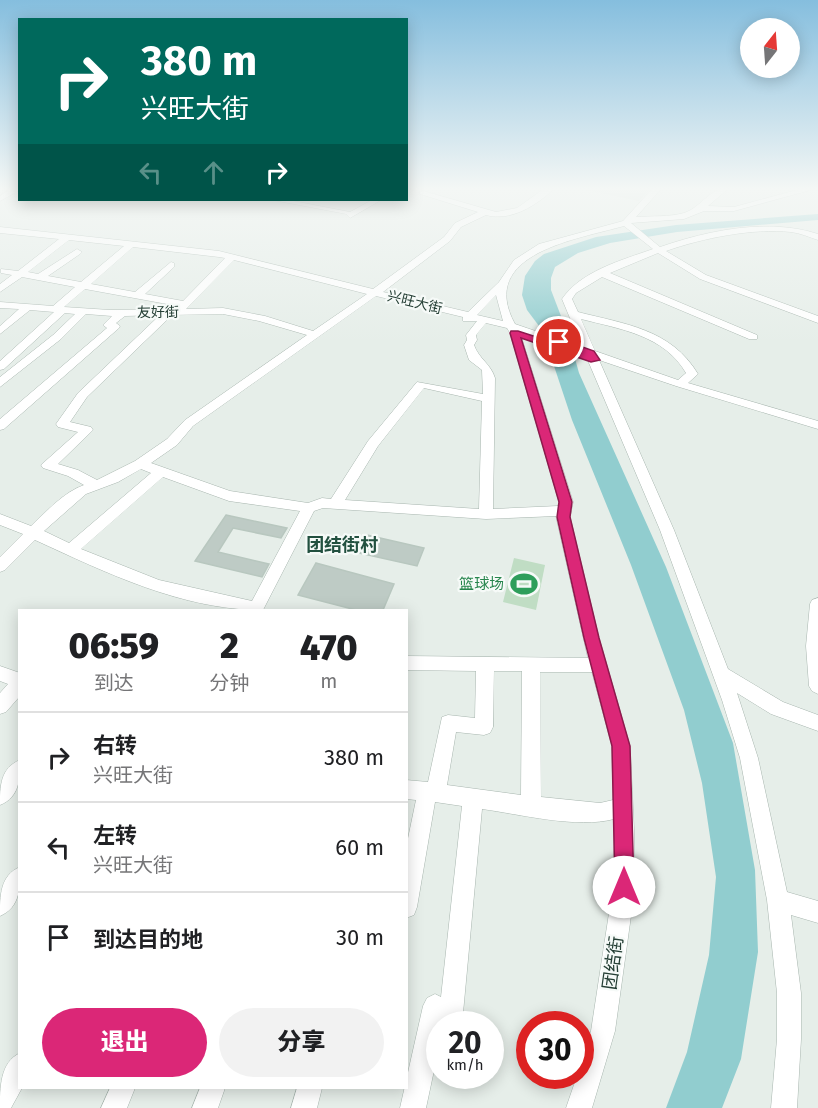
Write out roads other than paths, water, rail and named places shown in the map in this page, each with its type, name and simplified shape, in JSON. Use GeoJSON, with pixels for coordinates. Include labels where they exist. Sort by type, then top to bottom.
{"type":"FeatureCollection","features":[{"type":"Feature","properties":{"kind":"street"},"geometry":{"type":"LineString","coordinates":[[0,289],[65,240]]}},
{"type":"Feature","properties":{"kind":"street","name":"兴旺大街"},"geometry":{"type":"LineString","coordinates":[[83,240],[230,258],[476,319],[818,426]]}},
{"type":"Feature","properties":{"kind":"street"},"geometry":{"type":"LineString","coordinates":[[0,566],[54,512],[81,491],[97,486],[140,464],[172,442],[189,423],[313,334],[375,294],[446,240]]}},
{"type":"Feature","properties":{"kind":"street"},"geometry":{"type":"LineString","coordinates":[[486,514],[489,399],[487,369],[473,358],[469,345],[472,340],[471,335],[476,319],[517,262],[542,246],[564,240]]}},
{"type":"Feature","properties":{"kind":"street"},"geometry":{"type":"LineString","coordinates":[[648,240],[703,277],[818,320]]}},
{"type":"Feature","properties":{"kind":"street"},"geometry":{"type":"LineString","coordinates":[[690,240],[655,246],[574,287],[568,294],[568,305],[575,314],[586,354],[656,502],[721,674],[749,758],[778,900],[789,993],[789,1039],[784,1108]]}},
{"type":"Feature","properties":{"kind":"street"},"geometry":{"type":"LineString","coordinates":[[0,367],[58,310],[131,245]]}},
{"type":"Feature","properties":{"kind":"street"},"geometry":{"type":"LineString","coordinates":[[41,277],[77,252]]}},
{"type":"Feature","properties":{"kind":"street"},"geometry":{"type":"LineString","coordinates":[[97,486],[73,473],[48,465],[87,430],[62,424],[72,414],[82,396],[230,258]]}},
{"type":"Feature","properties":{"kind":"street"},"geometry":{"type":"LineString","coordinates":[[138,295],[171,265]]}},
{"type":"Feature","properties":{"kind":"street"},"geometry":{"type":"LineString","coordinates":[[4,271],[121,291],[177,309]]}},
{"type":"Feature","properties":{"kind":"street"},"geometry":{"type":"LineString","coordinates":[[602,273],[753,337]]}},
{"type":"Feature","properties":{"kind":"street","name":"团结街"},"geometry":{"type":"LineString","coordinates":[[502,284],[501,306],[517,331],[566,502],[563,517],[621,746],[624,887],[603,1031],[579,1108]]}},
{"type":"Feature","properties":{"kind":"street"},"geometry":{"type":"LineString","coordinates":[[96,312],[121,291]]}},
{"type":"Feature","properties":{"kind":"street","name":"友好街"},"geometry":{"type":"LineString","coordinates":[[0,305],[122,313],[177,309],[223,311],[261,318],[313,334]]}},
{"type":"Feature","properties":{"kind":"street"},"geometry":{"type":"LineString","coordinates":[[0,331],[28,307]]}},
{"type":"Feature","properties":{"kind":"street"},"geometry":{"type":"LineString","coordinates":[[0,383],[57,337],[83,311]]}},
{"type":"Feature","properties":{"kind":"street"},"geometry":{"type":"LineString","coordinates":[[0,426],[115,326],[108,325],[122,313]]}},
{"type":"Feature","properties":{"kind":"street"},"geometry":{"type":"LineString","coordinates":[[575,314],[648,336],[674,349],[686,361],[692,374],[680,384]]}},
{"type":"Feature","properties":{"kind":"street","name":"兴旺大街"},"geometry":{"type":"LineString","coordinates":[[586,354],[688,390],[818,426]]}},
{"type":"Feature","properties":{"kind":"street"},"geometry":{"type":"LineString","coordinates":[[335,504],[373,444],[421,384],[489,399]]}},
{"type":"Feature","properties":{"kind":"street"},"geometry":{"type":"LineString","coordinates":[[140,464],[229,496],[309,508],[322,503],[486,514],[564,511]]}},
{"type":"Feature","properties":{"kind":"street"},"geometry":{"type":"LineString","coordinates":[[70,550],[160,472]]}},
{"type":"Feature","properties":{"kind":"street"},"geometry":{"type":"LineString","coordinates":[[0,519],[35,531],[70,550],[146,582],[255,609],[309,508]]}},
{"type":"Feature","properties":{"kind":"street"},"geometry":{"type":"LineString","coordinates":[[818,604],[814,646],[818,686]]}},
{"type":"Feature","properties":{"kind":"street"},"geometry":{"type":"LineString","coordinates":[[408,663],[599,665]]}},
{"type":"Feature","properties":{"kind":"street"},"geometry":{"type":"LineString","coordinates":[[408,893],[423,792],[448,723],[484,726],[485,665]]}},
{"type":"Feature","properties":{"kind":"street"},"geometry":{"type":"LineString","coordinates":[[531,666],[531,806]]}},
{"type":"Feature","properties":{"kind":"street"},"geometry":{"type":"LineString","coordinates":[[0,673],[18,681]]}},
{"type":"Feature","properties":{"kind":"street"},"geometry":{"type":"LineString","coordinates":[[721,674],[777,708],[818,723]]}},
{"type":"Feature","properties":{"kind":"street"},"geometry":{"type":"LineString","coordinates":[[0,706],[18,684]]}},
{"type":"Feature","properties":{"kind":"street"},"geometry":{"type":"LineString","coordinates":[[0,795],[18,772]]}},
{"type":"Feature","properties":{"kind":"street"},"geometry":{"type":"LineString","coordinates":[[423,792],[600,813],[623,807]]}},
{"type":"Feature","properties":{"kind":"street"},"geometry":{"type":"LineString","coordinates":[[413,1108],[435,1006],[451,1013],[473,798]]}},
{"type":"Feature","properties":{"kind":"street"},"geometry":{"type":"LineString","coordinates":[[0,905],[18,880]]}},
{"type":"Feature","properties":{"kind":"street"},"geometry":{"type":"LineString","coordinates":[[778,900],[818,912]]}},
{"type":"Feature","properties":{"kind":"street"},"geometry":{"type":"LineString","coordinates":[[0,1103],[18,1069]]}},
{"type":"Feature","properties":{"kind":"street"},"geometry":{"type":"LineString","coordinates":[[114,1108],[123,1089]]}},
{"type":"Feature","properties":{"kind":"street"},"geometry":{"type":"LineString","coordinates":[[205,1108],[213,1089]]}},
{"type":"Feature","properties":{"kind":"street"},"geometry":{"type":"LineString","coordinates":[[304,1108],[310,1089]]}},
{"type":"Feature","properties":{"kind":"water"},"geometry":{"type":"Polygon","coordinates":[[[588,240],[630,240],[578,253],[555,267],[551,278],[551,290],[569,337],[579,373],[666,567],[733,743],[755,870],[758,952],[741,1059],[722,1108],[666,1108],[687,1052],[709,955],[716,877],[702,783],[684,710],[631,565],[572,420],[542,330],[527,310],[522,295],[525,276],[535,261],[544,254],[588,240]]]}},
{"type":"Feature","properties":{"kind":"place","name":"篮球场"},"geometry":{"type":"Point","coordinates":[524,584]}},
{"type":"Feature","properties":{"kind":"district","name":"团结街村"},"geometry":{"type":"Point","coordinates":[342,545]}}]}
